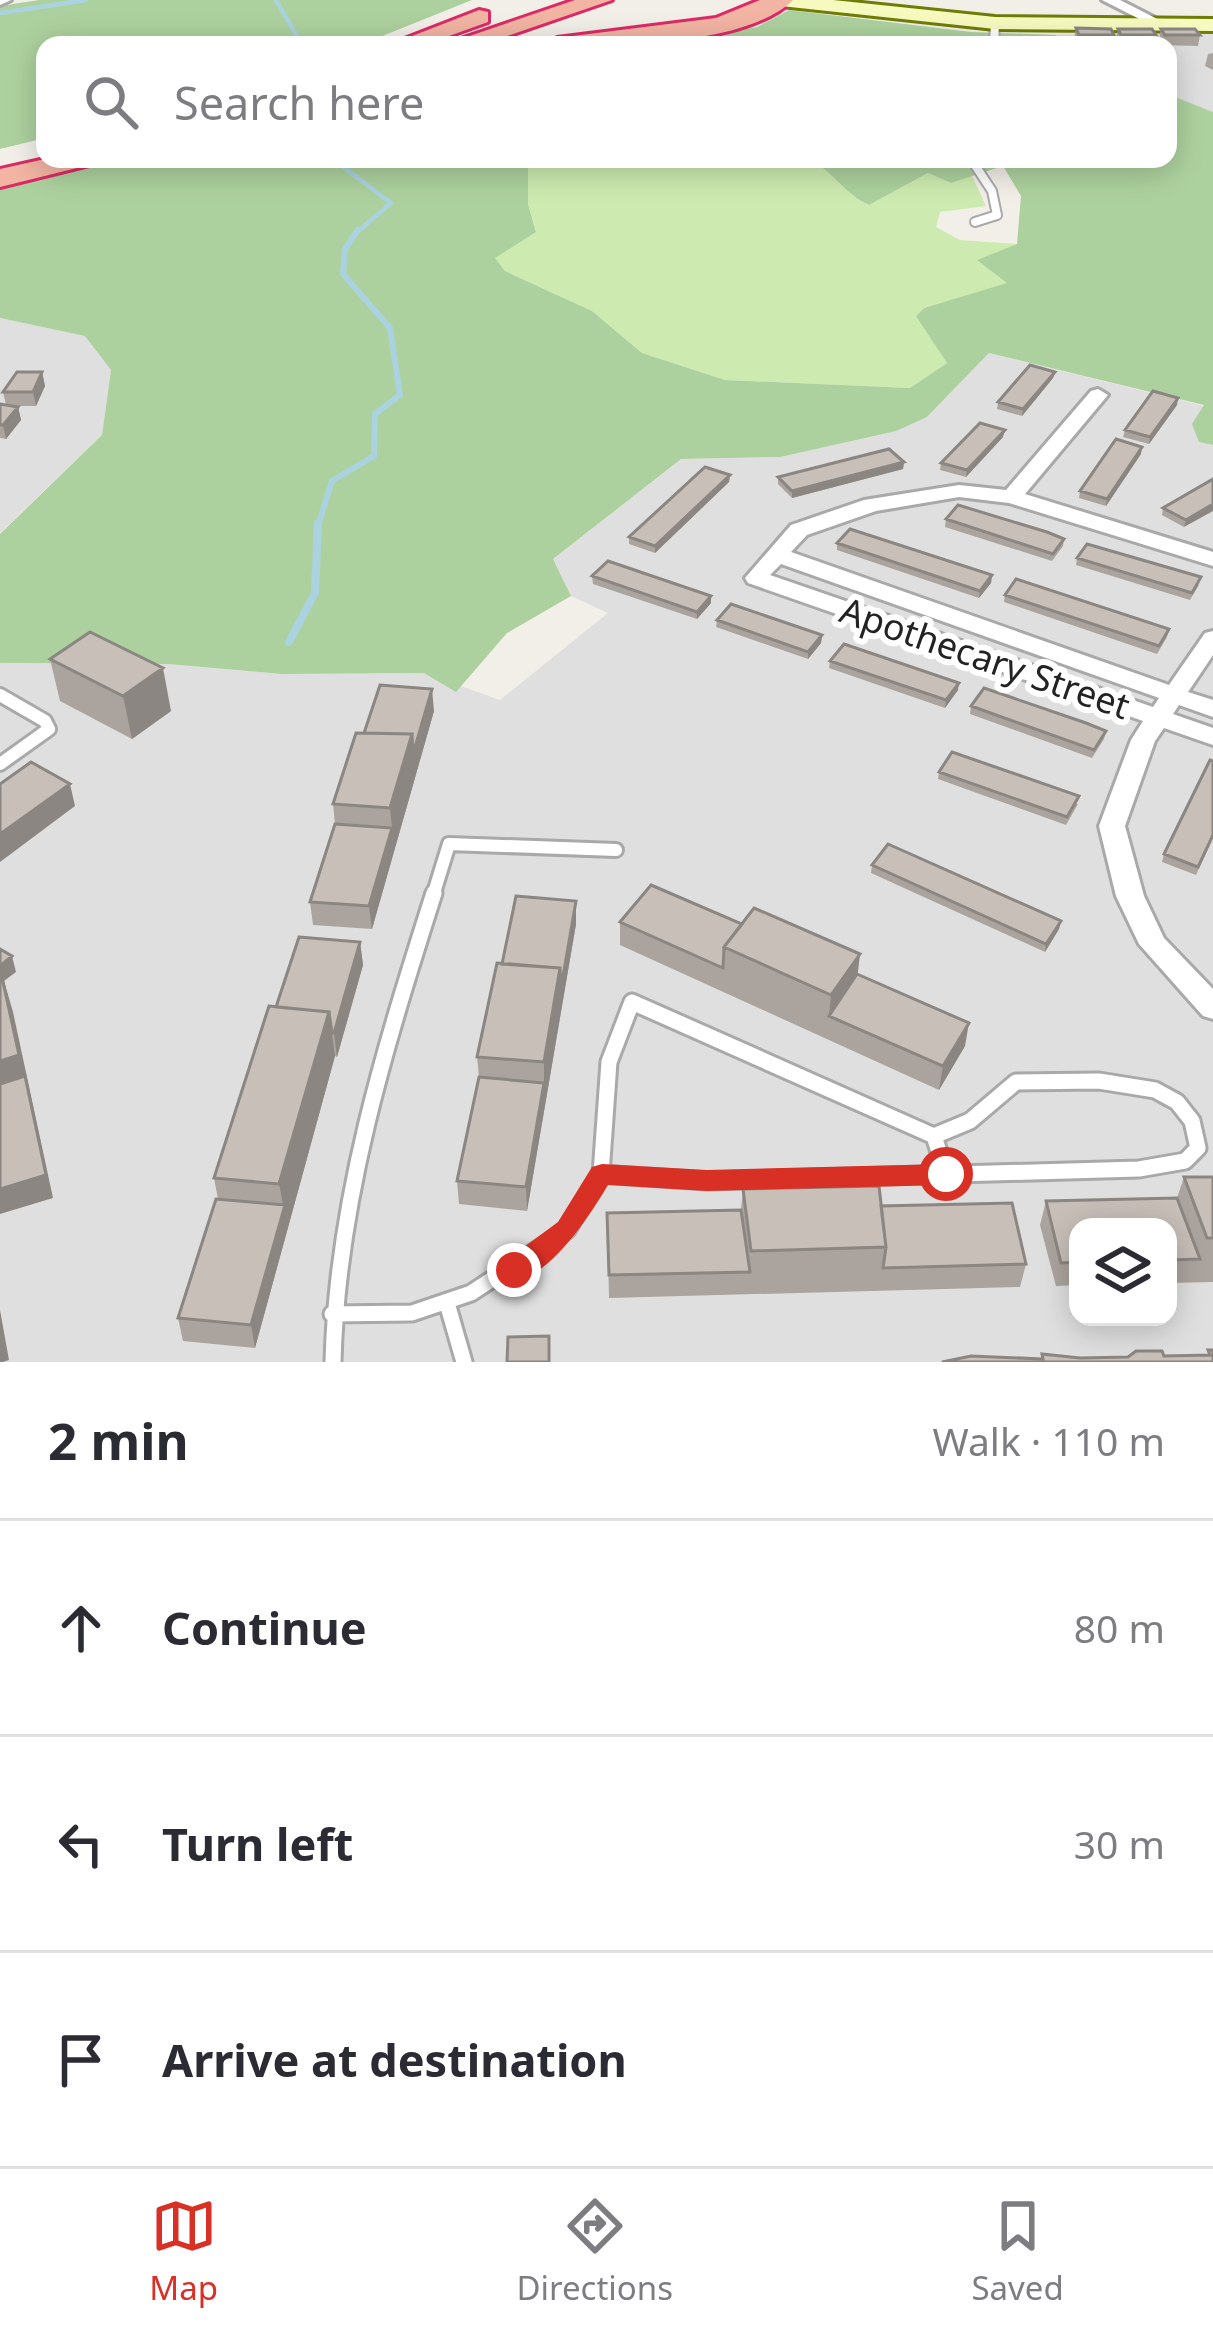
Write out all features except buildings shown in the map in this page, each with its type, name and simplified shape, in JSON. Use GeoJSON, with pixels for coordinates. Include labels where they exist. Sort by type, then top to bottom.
{"type":"FeatureCollection","features":[{"type":"Feature","properties":{"kind":"highway"},"geometry":{"type":"LineString","coordinates":[[423,36],[513,0]]}},
{"type":"Feature","properties":{"kind":"highway"},"geometry":{"type":"LineString","coordinates":[[484,36],[600,0]]}},
{"type":"Feature","properties":{"kind":"highway"},"geometry":{"type":"LineString","coordinates":[[512,36],[625,0]]}},
{"type":"Feature","properties":{"kind":"highway"},"geometry":{"type":"LineString","coordinates":[[627,36],[729,23],[781,0]]}},
{"type":"Feature","properties":{"kind":"highway"},"geometry":{"type":"LineString","coordinates":[[0,163],[36,155]]}},
{"type":"Feature","properties":{"kind":"highway"},"geometry":{"type":"LineString","coordinates":[[0,178],[42,168]]}},
{"type":"Feature","properties":{"kind":"main road"},"geometry":{"type":"LineString","coordinates":[[781,0],[995,23],[1213,26]]}},
{"type":"Feature","properties":{"kind":"street"},"geometry":{"type":"LineString","coordinates":[[1109,0],[1164,26]]}},
{"type":"Feature","properties":{"kind":"street"},"geometry":{"type":"LineString","coordinates":[[1011,496],[1098,395]]}},
{"type":"Feature","properties":{"kind":"street"},"geometry":{"type":"LineString","coordinates":[[778,555],[799,530],[872,505],[959,491],[1011,496],[1213,560]]}},
{"type":"Feature","properties":{"kind":"street","name":"Apothecary Street"},"geometry":{"type":"LineString","coordinates":[[1213,709],[1168,708],[756,578],[778,555],[1168,708],[1213,737]]}},
{"type":"Feature","properties":{"kind":"street"},"geometry":{"type":"LineString","coordinates":[[1213,638],[1143,740],[1112,826],[1130,896],[1153,944],[1213,1008]]}},
{"type":"Feature","properties":{"kind":"lane"},"geometry":{"type":"LineString","coordinates":[[994,36],[995,23]]}},
{"type":"Feature","properties":{"kind":"lane"},"geometry":{"type":"LineString","coordinates":[[975,222],[997,215],[992,190],[977,168]]}},
{"type":"Feature","properties":{"kind":"lane"},"geometry":{"type":"LineString","coordinates":[[0,695],[49,729],[0,764]]}},
{"type":"Feature","properties":{"kind":"lane"},"geometry":{"type":"LineString","coordinates":[[333,1362],[332,1314],[351,1200],[394,1023],[448,844],[616,850]]}},
{"type":"Feature","properties":{"kind":"lane"},"geometry":{"type":"LineString","coordinates":[[332,1314],[412,1313],[447,1303],[514,1270],[567,1230],[602,1174],[602,1131],[619,1021],[632,1002],[934,1136],[970,1121],[1016,1082],[1145,1085],[1172,1095],[1197,1128],[1198,1148],[1185,1161],[1139,1169],[707,1181],[602,1174]]}},
{"type":"Feature","properties":{"kind":"lane"},"geometry":{"type":"LineString","coordinates":[[934,1136],[946,1174]]}},
{"type":"Feature","properties":{"kind":"lane"},"geometry":{"type":"LineString","coordinates":[[447,1303],[464,1362]]}},
{"type":"Feature","properties":{"kind":"shaded area"},"geometry":{"type":"Polygon","coordinates":[[[1213,31],[1213,112],[1177,98],[1177,36],[1056,35],[1213,31]]]}},
{"type":"Feature","properties":{"kind":"shaded area"},"geometry":{"type":"Polygon","coordinates":[[[0,318],[86,336],[111,370],[102,435],[0,533],[0,318]]]}},
{"type":"Feature","properties":{"kind":"shaded area"},"geometry":{"type":"Polygon","coordinates":[[[989,353],[1205,406],[1199,442],[1213,445],[1213,1362],[0,1362],[0,663],[168,664],[281,674],[424,673],[500,700],[608,613],[571,596],[553,559],[681,459],[780,457],[927,417],[989,353]]]}},
{"type":"Feature","properties":{"kind":"green space"},"geometry":{"type":"Polygon","coordinates":[[[39,0],[472,0],[382,36],[36,36],[36,140],[0,149],[0,6],[39,0]]]}},
{"type":"Feature","properties":{"kind":"green space"},"geometry":{"type":"Polygon","coordinates":[[[789,10],[971,32],[1057,36],[694,36],[757,27],[789,10]]]}},
{"type":"Feature","properties":{"kind":"green space"},"geometry":{"type":"Polygon","coordinates":[[[1177,98],[1213,112],[1213,445],[1199,442],[1192,424],[1204,405],[989,353],[927,417],[896,431],[780,457],[681,459],[553,559],[571,596],[507,633],[456,692],[424,673],[281,674],[168,664],[0,663],[0,534],[102,435],[111,370],[85,336],[0,318],[0,189],[86,168],[528,168],[528,204],[536,232],[495,258],[505,271],[592,311],[642,353],[725,380],[910,388],[947,363],[916,316],[924,308],[1007,283],[977,260],[1017,244],[1021,196],[1004,168],[1177,168],[1177,98]]]}},
{"type":"Feature","properties":{"kind":"green space"},"geometry":{"type":"Polygon","coordinates":[[[528,168],[822,168],[869,205],[928,173],[951,183],[972,176],[986,206],[940,212],[936,227],[960,240],[1017,244],[1009,283],[924,308],[917,315],[947,363],[910,388],[725,380],[642,353],[592,311],[505,271],[494,257],[536,231],[528,204],[528,168]]]}},
{"type":"Feature","properties":{"kind":"green space"},"geometry":{"type":"Polygon","coordinates":[[[997,168],[951,183],[928,173],[869,205],[825,170],[997,168]]]}},
{"type":"Feature","properties":{"kind":"waterway"},"geometry":{"type":"LineString","coordinates":[[0,13],[86,0]]}},
{"type":"Feature","properties":{"kind":"waterway"},"geometry":{"type":"LineString","coordinates":[[276,0],[297,36]]}},
{"type":"Feature","properties":{"kind":"waterway"},"geometry":{"type":"LineString","coordinates":[[345,168],[391,203],[356,233]]}},
{"type":"Feature","properties":{"kind":"waterway"},"geometry":{"type":"LineString","coordinates":[[318,526],[332,481],[374,456],[375,414],[400,395],[390,328],[343,274],[345,249],[358,230]]}},
{"type":"Feature","properties":{"kind":"waterway"},"geometry":{"type":"LineString","coordinates":[[289,642],[315,593],[318,523]]}},
{"type":"Feature","properties":{"kind":"route"},"geometry":{"type":"LineString","coordinates":[[514,1270],[567,1230],[602,1174],[707,1181],[946,1174]]}}]}
